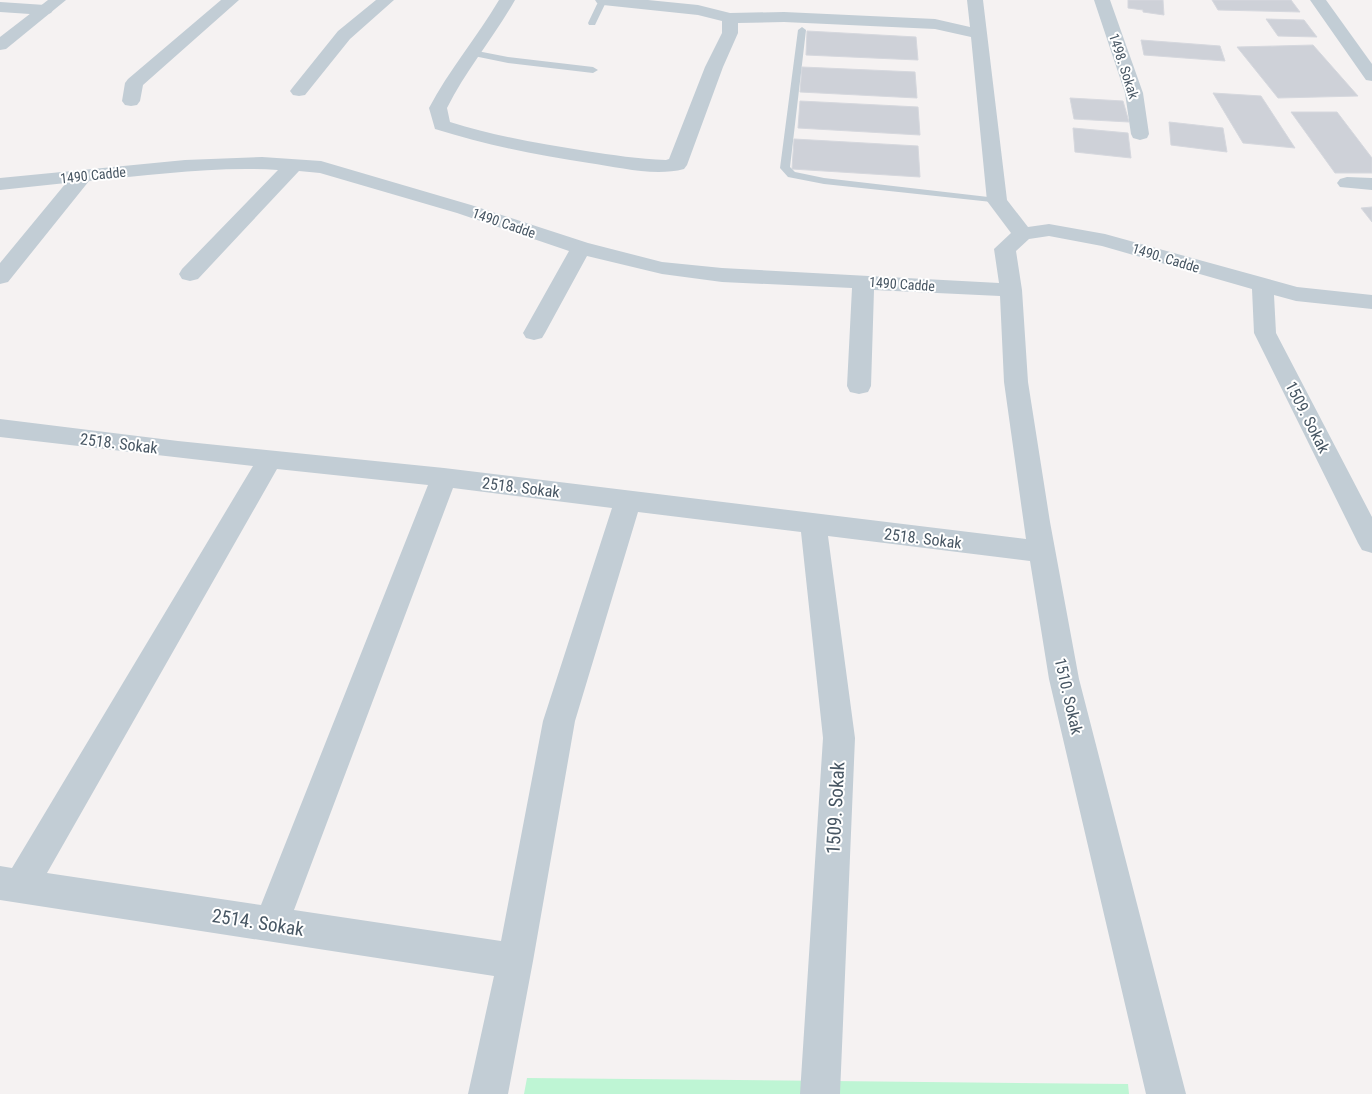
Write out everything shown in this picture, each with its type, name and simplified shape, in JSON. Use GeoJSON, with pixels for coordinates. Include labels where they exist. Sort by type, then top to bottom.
{"type":"FeatureCollection","features":[{"type":"Feature","properties":{"kind":"street"},"geometry":{"type":"LineString","coordinates":[[131,101],[134,83],[231,0]]}},
{"type":"Feature","properties":{"kind":"street"},"geometry":{"type":"LineString","coordinates":[[299,91],[344,35],[386,0]]}},
{"type":"Feature","properties":{"kind":"street"},"geometry":{"type":"LineString","coordinates":[[507,0],[491,28],[452,82],[438,108],[442,124],[467,134],[555,152],[652,167],[677,165],[714,67],[730,33],[730,18]]}},
{"type":"Feature","properties":{"kind":"street"},"geometry":{"type":"LineString","coordinates":[[603,0],[698,10],[730,18],[784,17],[935,24],[979,34]]}},
{"type":"Feature","properties":{"kind":"street"},"geometry":{"type":"LineString","coordinates":[[975,0],[998,201],[1022,234],[1005,249],[1010,290]]}},
{"type":"Feature","properties":{"kind":"street","name":"1498. Sokak"},"geometry":{"type":"LineString","coordinates":[[1102,0],[1134,93],[1140,134]]}},
{"type":"Feature","properties":{"kind":"street"},"geometry":{"type":"LineString","coordinates":[[1318,0],[1372,76]]}},
{"type":"Feature","properties":{"kind":"street"},"geometry":{"type":"LineString","coordinates":[[0,7],[51,5]]}},
{"type":"Feature","properties":{"kind":"street"},"geometry":{"type":"LineString","coordinates":[[0,45],[51,5]]}},
{"type":"Feature","properties":{"kind":"street","name":"1490 Cadde"},"geometry":{"type":"LineString","coordinates":[[0,184],[185,166],[262,163],[321,167],[464,209],[581,248],[662,268],[722,275],[1010,290]]}},
{"type":"Feature","properties":{"kind":"street"},"geometry":{"type":"LineString","coordinates":[[190,274],[294,165]]}},
{"type":"Feature","properties":{"kind":"street"},"geometry":{"type":"LineString","coordinates":[[0,277],[83,176]]}},
{"type":"Feature","properties":{"kind":"street"},"geometry":{"type":"LineString","coordinates":[[1347,183],[1372,184]]}},
{"type":"Feature","properties":{"kind":"street","name":"1490. Cadde"},"geometry":{"type":"LineString","coordinates":[[1022,234],[1048,230],[1105,240],[1296,294],[1372,302]]}},
{"type":"Feature","properties":{"kind":"street"},"geometry":{"type":"LineString","coordinates":[[534,332],[581,248]]}},
{"type":"Feature","properties":{"kind":"street"},"geometry":{"type":"LineString","coordinates":[[859,386],[863,282]]}},
{"type":"Feature","properties":{"kind":"street","name":"1509. Sokak"},"geometry":{"type":"LineString","coordinates":[[1263,286],[1265,333],[1372,543]]}},
{"type":"Feature","properties":{"kind":"street","name":"1510. Sokak"},"geometry":{"type":"LineString","coordinates":[[1010,290],[1016,382],[1064,679],[1166,1094]]}},
{"type":"Feature","properties":{"kind":"street","name":"2518. Sokak"},"geometry":{"type":"LineString","coordinates":[[0,428],[168,449],[444,478],[1042,552]]}},
{"type":"Feature","properties":{"kind":"street"},"geometry":{"type":"LineString","coordinates":[[10,885],[270,459]]}},
{"type":"Feature","properties":{"kind":"street"},"geometry":{"type":"LineString","coordinates":[[271,924],[444,478]]}},
{"type":"Feature","properties":{"kind":"street"},"geometry":{"type":"LineString","coordinates":[[488,1094],[516,961],[558,721],[628,500]]}},
{"type":"Feature","properties":{"kind":"street","name":"1509. Sokak"},"geometry":{"type":"LineString","coordinates":[[812,523],[839,738],[820,1094]]}},
{"type":"Feature","properties":{"kind":"street","name":"2514. Sokak"},"geometry":{"type":"LineString","coordinates":[[10,885],[516,961]]}},
{"type":"Feature","properties":{"kind":"lane"},"geometry":{"type":"LineString","coordinates":[[592,23],[603,0]]}},
{"type":"Feature","properties":{"kind":"lane"},"geometry":{"type":"LineString","coordinates":[[802,30],[785,168],[792,175],[824,181],[998,201]]}},
{"type":"Feature","properties":{"kind":"lane"},"geometry":{"type":"LineString","coordinates":[[472,53],[508,60],[593,70]]}},
{"type":"Feature","properties":{"kind":"green space"},"geometry":{"type":"Polygon","coordinates":[[[527,1078],[1128,1084],[1129,1094],[524,1094],[527,1078]]]}},
{"type":"Feature","properties":{"kind":"building"},"geometry":{"type":"Polygon","coordinates":[[[1128,0],[1163,0],[1164,15],[1128,8],[1128,0]]]}},
{"type":"Feature","properties":{"kind":"building"},"geometry":{"type":"Polygon","coordinates":[[[1212,0],[1291,0],[1300,12],[1218,10],[1212,0]]]}},
{"type":"Feature","properties":{"kind":"building"},"geometry":{"type":"Polygon","coordinates":[[[1266,19],[1304,20],[1317,37],[1278,36],[1266,19]]]}},
{"type":"Feature","properties":{"kind":"building"},"geometry":{"type":"Polygon","coordinates":[[[807,31],[916,37],[918,60],[806,55],[807,31]]]}},
{"type":"Feature","properties":{"kind":"building"},"geometry":{"type":"Polygon","coordinates":[[[1141,40],[1220,46],[1225,61],[1144,55],[1141,40]]]}},
{"type":"Feature","properties":{"kind":"building"},"geometry":{"type":"Polygon","coordinates":[[[1313,45],[1358,96],[1278,98],[1237,47],[1313,45]]]}},
{"type":"Feature","properties":{"kind":"building"},"geometry":{"type":"Polygon","coordinates":[[[802,67],[915,72],[917,98],[800,92],[802,67]]]}},
{"type":"Feature","properties":{"kind":"building"},"geometry":{"type":"Polygon","coordinates":[[[1213,93],[1261,96],[1295,148],[1243,143],[1213,93]]]}},
{"type":"Feature","properties":{"kind":"building"},"geometry":{"type":"Polygon","coordinates":[[[1070,98],[1123,101],[1129,122],[1074,119],[1070,98]]]}},
{"type":"Feature","properties":{"kind":"building"},"geometry":{"type":"Polygon","coordinates":[[[800,101],[918,107],[920,135],[798,128],[800,101]]]}},
{"type":"Feature","properties":{"kind":"building"},"geometry":{"type":"Polygon","coordinates":[[[1291,112],[1337,112],[1372,158],[1372,173],[1335,173],[1291,112]]]}},
{"type":"Feature","properties":{"kind":"building"},"geometry":{"type":"Polygon","coordinates":[[[1169,122],[1223,128],[1227,152],[1171,145],[1169,122]]]}},
{"type":"Feature","properties":{"kind":"building"},"geometry":{"type":"Polygon","coordinates":[[[1073,128],[1128,133],[1131,158],[1075,152],[1073,128]]]}},
{"type":"Feature","properties":{"kind":"building"},"geometry":{"type":"Polygon","coordinates":[[[794,139],[918,146],[920,177],[792,169],[794,139]]]}},
{"type":"Feature","properties":{"kind":"building"},"geometry":{"type":"Polygon","coordinates":[[[1372,207],[1372,222],[1361,208],[1372,207]]]}}]}
